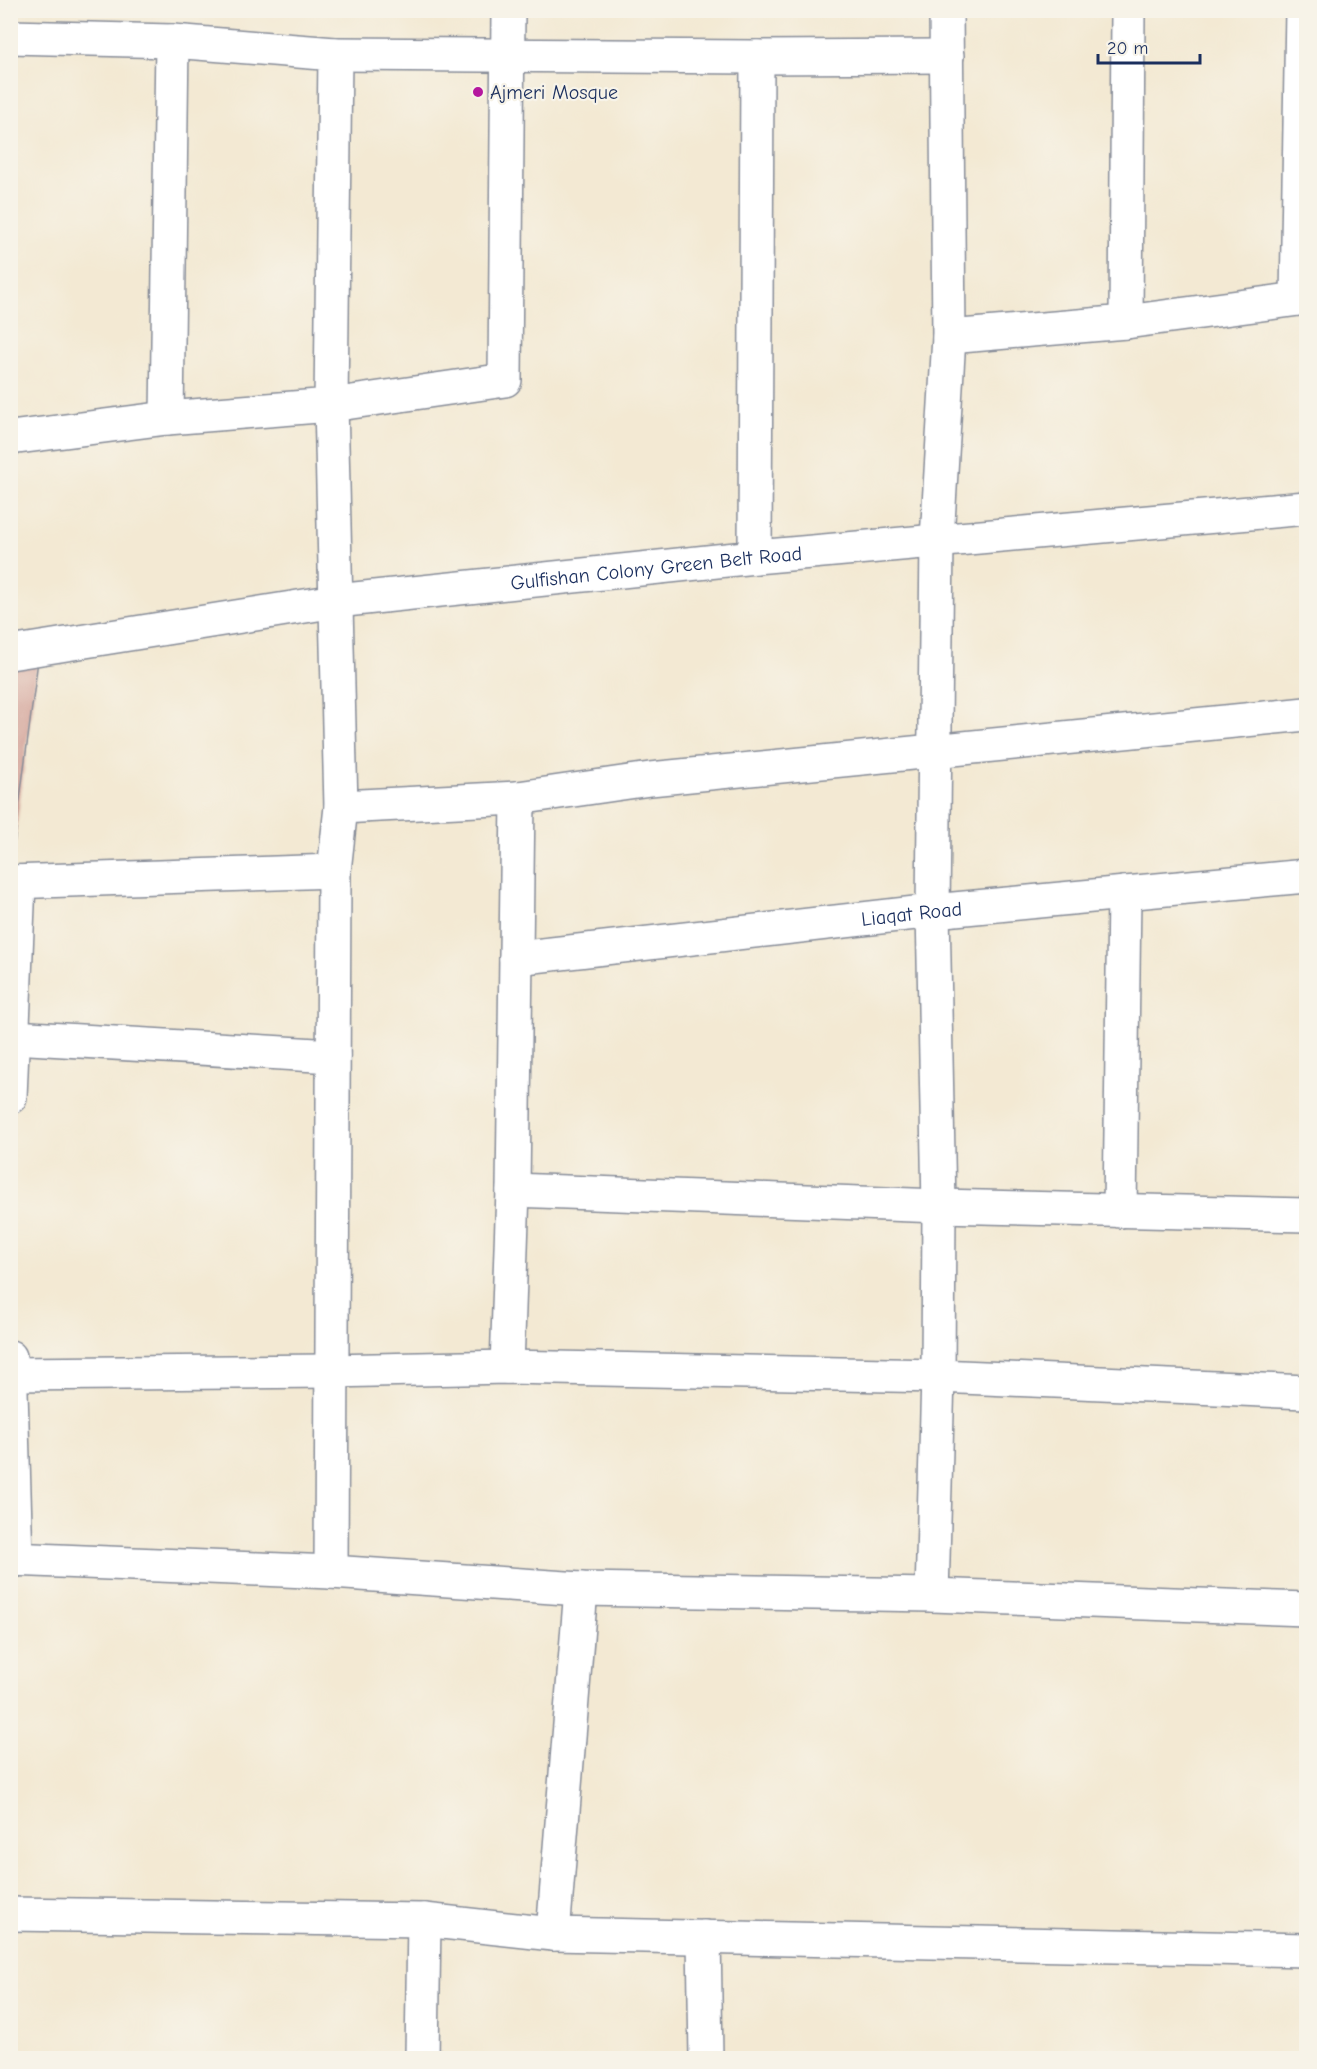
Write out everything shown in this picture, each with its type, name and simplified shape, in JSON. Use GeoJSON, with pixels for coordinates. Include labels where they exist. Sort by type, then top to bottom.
{"type":"FeatureCollection","features":[{"type":"Feature","properties":{"kind":"street"},"geometry":{"type":"LineString","coordinates":[[10,438],[168,418],[331,405],[505,380],[508,10]]}},
{"type":"Feature","properties":{"kind":"street"},"geometry":{"type":"LineString","coordinates":[[932,1595],[938,1376],[939,1206],[933,912],[937,539],[950,337],[946,10]]}},
{"type":"Feature","properties":{"kind":"street"},"geometry":{"type":"LineString","coordinates":[[1126,322],[1128,10]]}},
{"type":"Feature","properties":{"kind":"street"},"geometry":{"type":"LineString","coordinates":[[950,337],[1126,322],[1302,298],[1302,10]]}},
{"type":"Feature","properties":{"kind":"street"},"geometry":{"type":"LineString","coordinates":[[10,37],[172,41],[335,54],[947,56]]}},
{"type":"Feature","properties":{"kind":"street"},"geometry":{"type":"LineString","coordinates":[[168,418],[172,41]]}},
{"type":"Feature","properties":{"kind":"street"},"geometry":{"type":"LineString","coordinates":[[331,1572],[334,871],[341,807],[331,405],[335,54]]}},
{"type":"Feature","properties":{"kind":"street"},"geometry":{"type":"LineString","coordinates":[[755,557],[757,57]]}},
{"type":"Feature","properties":{"kind":"street","name":"Gulfishan Colony Green Belt Road"},"geometry":{"type":"LineString","coordinates":[[10,653],[336,601],[937,539],[1306,508]]}},
{"type":"Feature","properties":{"kind":"street"},"geometry":{"type":"LineString","coordinates":[[341,807],[518,798],[650,779],[1306,714]]}},
{"type":"Feature","properties":{"kind":"street"},"geometry":{"type":"LineString","coordinates":[[507,1367],[513,1190],[518,798]]}},
{"type":"Feature","properties":{"kind":"street"},"geometry":{"type":"LineString","coordinates":[[10,1097],[15,882],[334,871]]}},
{"type":"Feature","properties":{"kind":"street","name":"Liaqat Road"},"geometry":{"type":"LineString","coordinates":[[516,958],[933,912],[1306,876]]}},
{"type":"Feature","properties":{"kind":"street"},"geometry":{"type":"LineString","coordinates":[[1120,1211],[1124,893]]}},
{"type":"Feature","properties":{"kind":"street"},"geometry":{"type":"LineString","coordinates":[[13,1037],[333,1056]]}},
{"type":"Feature","properties":{"kind":"street"},"geometry":{"type":"LineString","coordinates":[[513,1190],[939,1206],[1306,1215]]}},
{"type":"Feature","properties":{"kind":"street"},"geometry":{"type":"LineString","coordinates":[[10,1357],[13,1560],[331,1572],[581,1589],[932,1595],[1306,1609]]}},
{"type":"Feature","properties":{"kind":"street"},"geometry":{"type":"LineString","coordinates":[[11,1374],[507,1367],[938,1376],[1306,1392]]}},
{"type":"Feature","properties":{"kind":"street"},"geometry":{"type":"LineString","coordinates":[[553,1934],[581,1589]]}},
{"type":"Feature","properties":{"kind":"street"},"geometry":{"type":"LineString","coordinates":[[10,1914],[424,1920],[553,1934],[1306,1950]]}},
{"type":"Feature","properties":{"kind":"street"},"geometry":{"type":"LineString","coordinates":[[422,2058],[424,1920]]}},
{"type":"Feature","properties":{"kind":"street"},"geometry":{"type":"LineString","coordinates":[[704,1937],[706,2058]]}},
{"type":"Feature","properties":{"kind":"building"},"geometry":{"type":"Polygon","coordinates":[[[40,645],[12,860],[10,860],[10,647],[40,645]]]}},
{"type":"Feature","properties":{"kind":"place","name":"Ajmeri Mosque"},"geometry":{"type":"Point","coordinates":[478,92]}}]}
